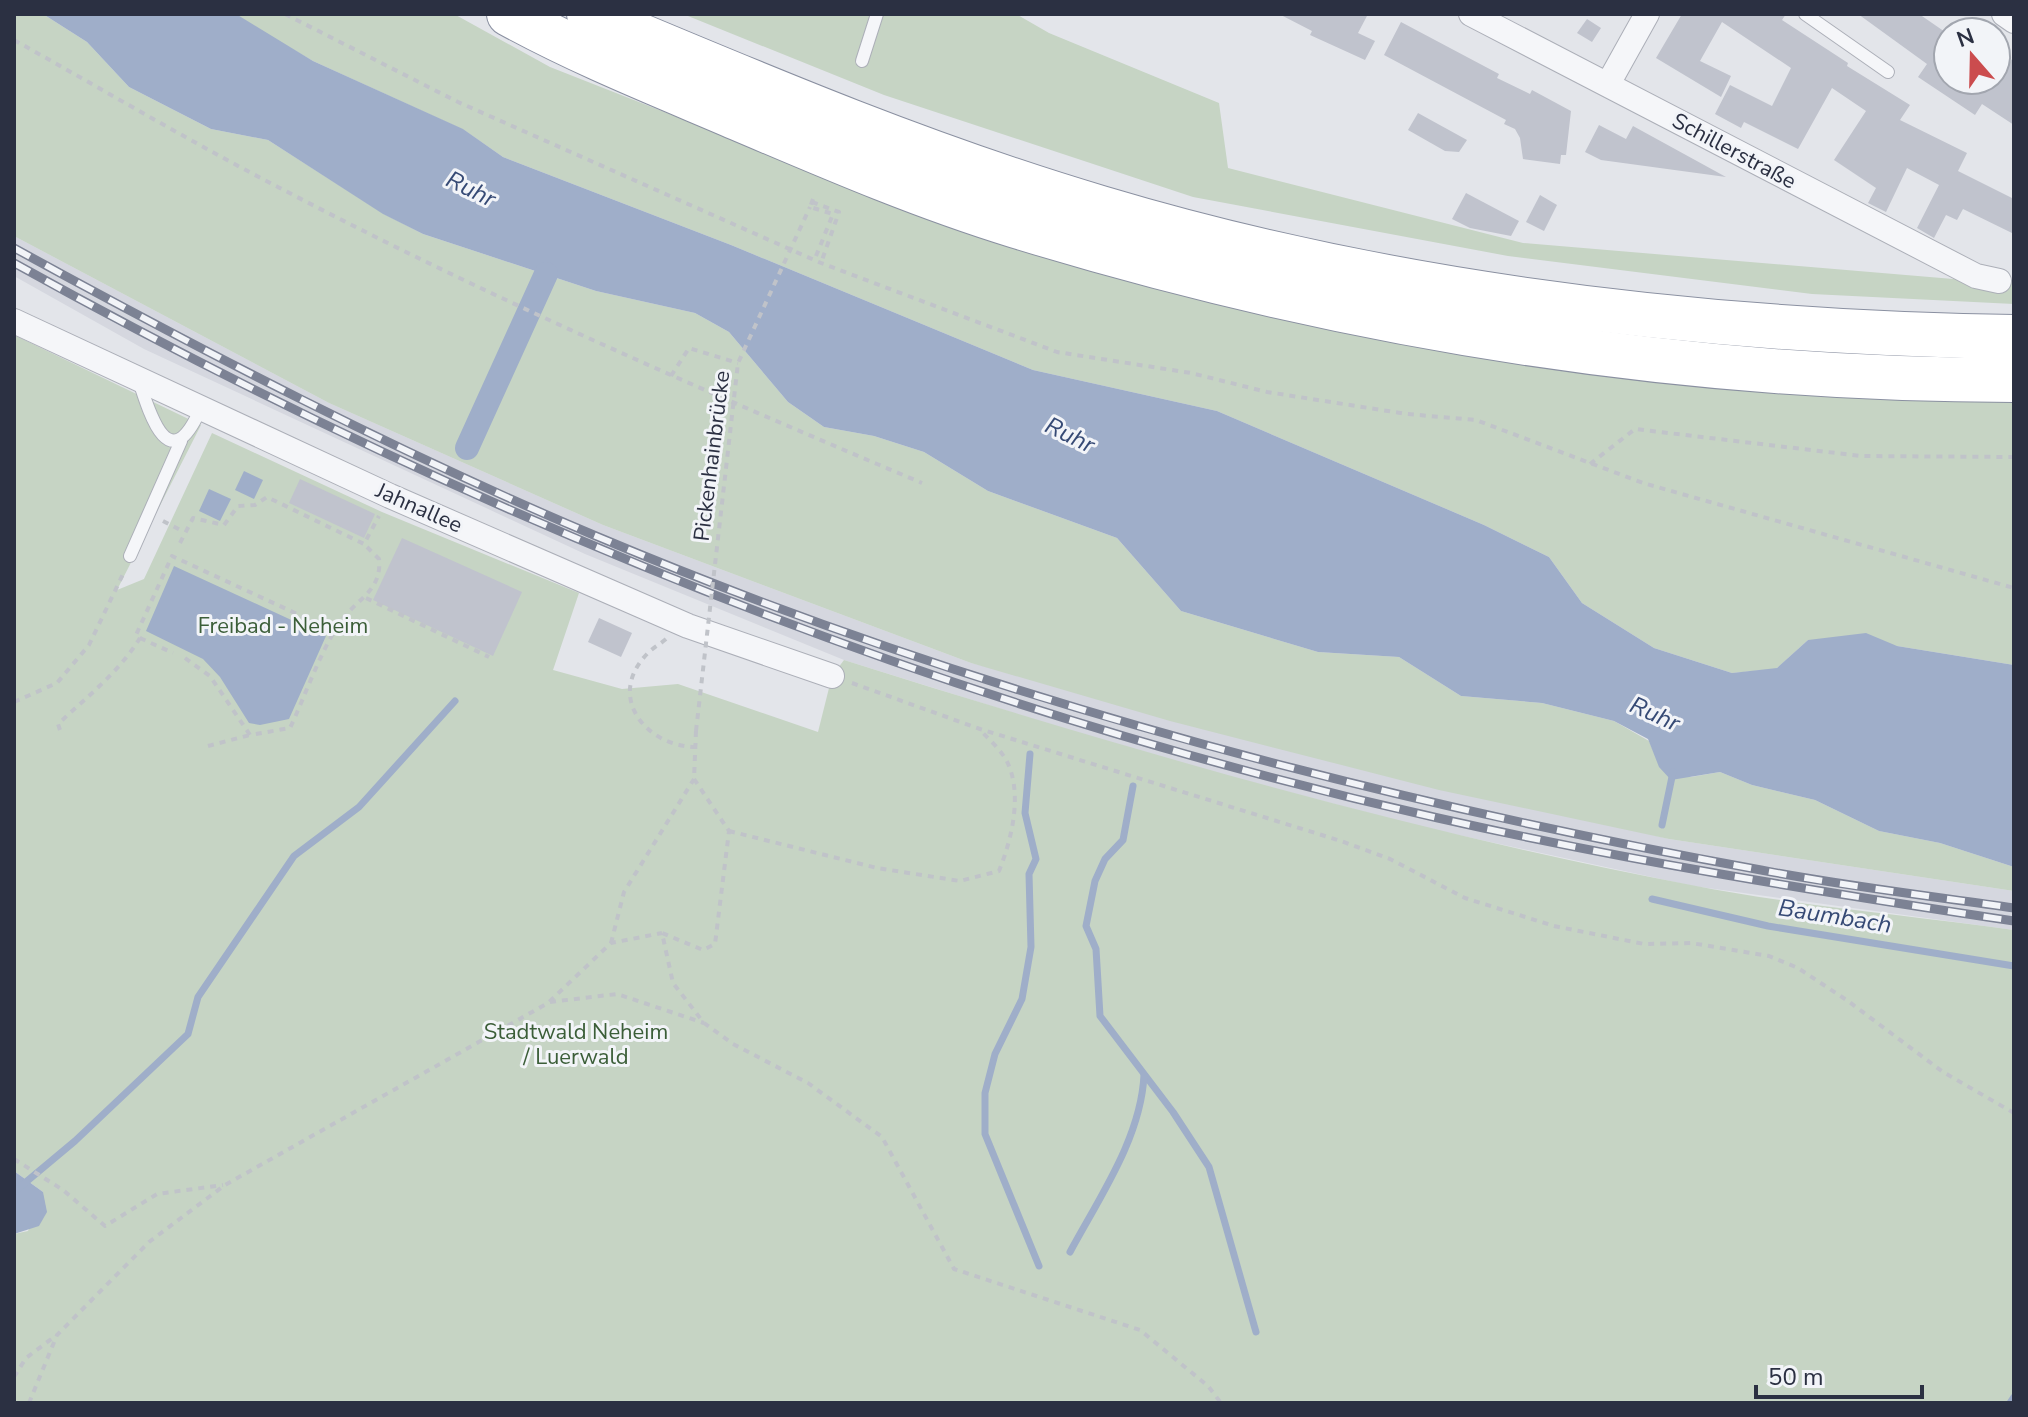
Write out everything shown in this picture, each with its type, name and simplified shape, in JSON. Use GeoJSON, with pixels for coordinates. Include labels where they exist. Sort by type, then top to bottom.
{"type":"FeatureCollection","features":[{"type":"Feature","properties":{"kind":"highway"},"geometry":{"type":"LineString","coordinates":[[509,14],[560,42],[848,166],[1013,225],[1184,274],[1336,311],[1642,358],[1817,375],[2014,380]]}},
{"type":"Feature","properties":{"kind":"highway"},"geometry":{"type":"LineString","coordinates":[[589,14],[861,128],[1018,183],[1189,232],[1338,266],[1523,299],[1697,321],[1875,335],[2014,337]]}},
{"type":"Feature","properties":{"kind":"street","name":"Schillerstraße"},"geometry":{"type":"LineString","coordinates":[[1471,14],[1948,262],[1976,276],[1999,281]]}},
{"type":"Feature","properties":{"kind":"street"},"geometry":{"type":"LineString","coordinates":[[1608,84],[1647,14]]}},
{"type":"Feature","properties":{"kind":"street"},"geometry":{"type":"LineString","coordinates":[[2004,14],[2014,21]]}},
{"type":"Feature","properties":{"kind":"street","name":"Jahnallee"},"geometry":{"type":"LineString","coordinates":[[14,321],[390,496],[678,621],[832,676]]}},
{"type":"Feature","properties":{"kind":"lane"},"geometry":{"type":"LineString","coordinates":[[862,61],[877,14]]}},
{"type":"Feature","properties":{"kind":"lane"},"geometry":{"type":"LineString","coordinates":[[1805,14],[1888,72]]}},
{"type":"Feature","properties":{"kind":"lane"},"geometry":{"type":"LineString","coordinates":[[139,381],[160,433],[170,441],[181,441]]}},
{"type":"Feature","properties":{"kind":"lane"},"geometry":{"type":"LineString","coordinates":[[130,556],[181,441],[189,435],[200,410]]}},
{"type":"Feature","properties":{"kind":"path"},"geometry":{"type":"LineString","coordinates":[[285,14],[458,102],[814,261],[1057,352],[1191,373],[1283,394],[1407,414],[1476,420],[1643,483],[2014,588]]}},
{"type":"Feature","properties":{"kind":"path"},"geometry":{"type":"LineString","coordinates":[[14,40],[279,188],[671,377],[922,483]]}},
{"type":"Feature","properties":{"kind":"path"},"geometry":{"type":"LineString","coordinates":[[811,203],[833,214],[814,261]]}},
{"type":"Feature","properties":{"kind":"path"},"geometry":{"type":"LineString","coordinates":[[811,203],[839,212],[821,263]]}},
{"type":"Feature","properties":{"kind":"path","name":"Pickenhainbrücke"},"geometry":{"type":"LineString","coordinates":[[694,779],[694,747],[738,363],[811,203]]}},
{"type":"Feature","properties":{"kind":"path"},"geometry":{"type":"LineString","coordinates":[[671,377],[689,348],[738,363]]}},
{"type":"Feature","properties":{"kind":"path"},"geometry":{"type":"LineString","coordinates":[[1590,465],[1635,429],[1861,456],[2014,457]]}},
{"type":"Feature","properties":{"kind":"path"},"geometry":{"type":"LineString","coordinates":[[364,544],[390,496]]}},
{"type":"Feature","properties":{"kind":"path"},"geometry":{"type":"LineString","coordinates":[[180,543],[193,518],[224,525],[238,506],[255,505],[267,497],[364,544],[377,555],[380,564],[366,598],[346,615],[336,632],[290,728],[208,746]]}},
{"type":"Feature","properties":{"kind":"path"},"geometry":{"type":"LineString","coordinates":[[150,515],[185,532]]}},
{"type":"Feature","properties":{"kind":"path"},"geometry":{"type":"LineString","coordinates":[[14,702],[57,683],[89,645],[130,556]]}},
{"type":"Feature","properties":{"kind":"path"},"geometry":{"type":"LineString","coordinates":[[173,653],[136,635],[172,556],[336,632]]}},
{"type":"Feature","properties":{"kind":"path"},"geometry":{"type":"LineString","coordinates":[[366,598],[489,657]]}},
{"type":"Feature","properties":{"kind":"path"},"geometry":{"type":"LineString","coordinates":[[678,621],[667,638],[644,657],[633,682],[631,702],[646,730],[669,743],[694,747]]}},
{"type":"Feature","properties":{"kind":"path"},"geometry":{"type":"LineString","coordinates":[[60,730],[58,724],[120,667],[140,638]]}},
{"type":"Feature","properties":{"kind":"path"},"geometry":{"type":"LineString","coordinates":[[185,658],[219,686],[243,729],[250,735]]}},
{"type":"Feature","properties":{"kind":"path"},"geometry":{"type":"LineString","coordinates":[[832,676],[980,729],[1341,841],[1390,859],[1465,898],[1554,926],[1644,944],[1691,943],[1769,956],[1798,968],[1836,992],[1943,1072],[2014,1113]]}},
{"type":"Feature","properties":{"kind":"path"},"geometry":{"type":"LineString","coordinates":[[729,831],[877,868],[960,881],[999,871],[1012,841],[1013,780],[1009,764],[980,729]]}},
{"type":"Feature","properties":{"kind":"path"},"geometry":{"type":"LineString","coordinates":[[14,1377],[26,1358],[57,1335],[149,1242],[225,1185],[548,1003],[611,943],[624,892],[694,779],[729,831],[715,944],[703,950],[662,933],[611,943]]}},
{"type":"Feature","properties":{"kind":"path"},"geometry":{"type":"LineString","coordinates":[[662,933],[673,983],[704,1023],[733,1044],[808,1083],[882,1137],[954,1269],[1140,1330],[1208,1386],[1221,1403]]}},
{"type":"Feature","properties":{"kind":"path"},"geometry":{"type":"LineString","coordinates":[[548,1003],[617,994],[704,1023]]}},
{"type":"Feature","properties":{"kind":"path"},"geometry":{"type":"LineString","coordinates":[[14,1159],[63,1190],[105,1226],[157,1194],[225,1185]]}},
{"type":"Feature","properties":{"kind":"path"},"geometry":{"type":"LineString","coordinates":[[29,1403],[57,1335]]}},
{"type":"Feature","properties":{"kind":"shaded area"},"geometry":{"type":"Polygon","coordinates":[[[14,236],[329,403],[603,525],[971,663],[1669,839],[2014,891],[2014,930],[1693,886],[1426,828],[1155,757],[844,660],[585,554],[144,349],[14,276],[14,236]]]}},
{"type":"Feature","properties":{"kind":"green space"},"geometry":{"type":"Polygon","coordinates":[[[14,14],[43,14],[87,42],[129,87],[211,129],[268,140],[384,214],[423,234],[596,291],[695,313],[729,332],[788,402],[824,427],[874,436],[924,452],[988,491],[1117,538],[1181,611],[1318,652],[1399,657],[1461,696],[1542,703],[1614,721],[1649,741],[1660,767],[1691,777],[1720,772],[1752,785],[1815,800],[1879,831],[1940,843],[2014,867],[2014,891],[1669,839],[1439,790],[1170,721],[971,663],[603,525],[329,403],[14,236],[14,14]]]}},
{"type":"Feature","properties":{"kind":"green space"},"geometry":{"type":"Polygon","coordinates":[[[232,14],[454,14],[550,67],[850,185],[2014,400],[2014,665],[1897,646],[1808,640],[1776,669],[1732,673],[1654,648],[1582,603],[1549,557],[1484,525],[1217,411],[1033,370],[731,245],[503,157],[464,130],[313,61],[232,14]]]}},
{"type":"Feature","properties":{"kind":"green space"},"geometry":{"type":"Polygon","coordinates":[[[683,14],[1016,14],[1049,33],[1219,103],[1228,168],[1523,243],[1989,282],[2014,281],[2014,304],[1812,294],[1508,256],[1193,197],[884,95],[683,14]]]}},
{"type":"Feature","properties":{"kind":"green space","name":"Stadtwald Neheim / Luerwald"},"geometry":{"type":"Polygon","coordinates":[[[14,335],[201,425],[117,590],[144,579],[212,433],[382,512],[579,593],[553,670],[622,689],[678,684],[818,732],[832,676],[844,660],[1264,785],[1476,839],[1731,892],[2014,930],[2014,1403],[14,1403],[14,1234],[28,1231],[43,1192],[14,1171],[14,335]]]}},
{"type":"Feature","properties":{"kind":"water","name":"Ruhr"},"geometry":{"type":"Polygon","coordinates":[[[43,14],[236,14],[313,61],[463,129],[503,157],[731,245],[1033,370],[1217,411],[1484,525],[1549,557],[1582,603],[1654,648],[1732,673],[1777,668],[1808,640],[1866,633],[1897,646],[2014,665],[2014,867],[1940,843],[1879,831],[1815,800],[1752,785],[1720,772],[1671,780],[1659,767],[1648,739],[1614,721],[1542,703],[1461,696],[1399,657],[1318,652],[1181,611],[1117,538],[988,491],[924,452],[874,436],[824,427],[788,402],[729,332],[695,313],[596,291],[423,234],[383,214],[268,140],[211,129],[129,87],[87,42],[43,14]]]}},
{"type":"Feature","properties":{"kind":"water"},"geometry":{"type":"Polygon","coordinates":[[[244,471],[263,480],[254,499],[235,490],[244,471]]]}},
{"type":"Feature","properties":{"kind":"water"},"geometry":{"type":"Polygon","coordinates":[[[209,489],[231,499],[220,521],[199,511],[209,489]]]}},
{"type":"Feature","properties":{"kind":"water"},"geometry":{"type":"Polygon","coordinates":[[[174,566],[326,636],[289,719],[260,725],[249,723],[220,677],[203,659],[146,631],[174,566]]]}},
{"type":"Feature","properties":{"kind":"water"},"geometry":{"type":"Polygon","coordinates":[[[14,1171],[43,1192],[47,1212],[39,1226],[14,1234],[14,1171]]]}},
{"type":"Feature","properties":{"kind":"building"},"geometry":{"type":"Polygon","coordinates":[[[1279,14],[1368,14],[1358,33],[1375,41],[1365,60],[1310,35],[1312,31],[1279,14]]]}},
{"type":"Feature","properties":{"kind":"building"},"geometry":{"type":"Polygon","coordinates":[[[1682,14],[1786,14],[1782,20],[1910,105],[1900,120],[1967,153],[1958,171],[2014,199],[2014,234],[1963,209],[1957,220],[1946,215],[1934,238],[1917,228],[1939,185],[1907,168],[1886,212],[1868,203],[1876,188],[1834,160],[1866,111],[1832,88],[1798,149],[1744,122],[1741,128],[1715,114],[1730,85],[1772,106],[1791,68],[1722,22],[1700,61],[1731,76],[1721,97],[1656,58],[1682,14]]]}},
{"type":"Feature","properties":{"kind":"building"},"geometry":{"type":"Polygon","coordinates":[[[1858,14],[1919,14],[1932,23],[1932,86],[1918,77],[1927,64],[1858,14]]]}},
{"type":"Feature","properties":{"kind":"building"},"geometry":{"type":"Polygon","coordinates":[[[1587,19],[1601,28],[1592,42],[1577,33],[1587,19]]]}},
{"type":"Feature","properties":{"kind":"building"},"geometry":{"type":"Polygon","coordinates":[[[1401,22],[1499,74],[1497,78],[1530,94],[1532,90],[1571,111],[1566,155],[1561,155],[1560,164],[1523,159],[1520,138],[1515,129],[1504,124],[1506,120],[1384,55],[1401,22]]]}},
{"type":"Feature","properties":{"kind":"building"},"geometry":{"type":"Polygon","coordinates":[[[2014,56],[2014,125],[1982,104],[1975,115],[1946,96],[2012,96],[2014,56]]]}},
{"type":"Feature","properties":{"kind":"building"},"geometry":{"type":"Polygon","coordinates":[[[1418,113],[1467,140],[1459,152],[1445,151],[1408,130],[1418,113]]]}},
{"type":"Feature","properties":{"kind":"building"},"geometry":{"type":"Polygon","coordinates":[[[1599,125],[1626,139],[1633,126],[1726,177],[1601,160],[1585,152],[1599,125]]]}},
{"type":"Feature","properties":{"kind":"building"},"geometry":{"type":"Polygon","coordinates":[[[1466,193],[1519,221],[1511,236],[1470,228],[1452,219],[1466,193]]]}},
{"type":"Feature","properties":{"kind":"building"},"geometry":{"type":"Polygon","coordinates":[[[1540,195],[1557,205],[1544,231],[1526,222],[1540,195]]]}},
{"type":"Feature","properties":{"kind":"building"},"geometry":{"type":"Polygon","coordinates":[[[300,479],[375,514],[364,538],[289,503],[300,479]]]}},
{"type":"Feature","properties":{"kind":"building"},"geometry":{"type":"Polygon","coordinates":[[[402,538],[522,592],[493,656],[373,600],[402,538]]]}},
{"type":"Feature","properties":{"kind":"building"},"geometry":{"type":"Polygon","coordinates":[[[599,618],[632,633],[621,657],[588,642],[599,618]]]}},
{"type":"Feature","properties":{"kind":"waterway"},"geometry":{"type":"LineString","coordinates":[[467,448],[546,274]]}},
{"type":"Feature","properties":{"kind":"waterway"},"geometry":{"type":"LineString","coordinates":[[14,1192],[75,1141],[188,1034],[198,997],[294,856],[359,807],[455,701]]}},
{"type":"Feature","properties":{"kind":"waterway"},"geometry":{"type":"LineString","coordinates":[[1030,754],[1025,813],[1036,859],[1029,874],[1031,947],[1022,999],[995,1054],[985,1093],[985,1134],[1039,1266]]}},
{"type":"Feature","properties":{"kind":"waterway","name":"Baumbach"},"geometry":{"type":"LineString","coordinates":[[1662,825],[1673,772]]}},
{"type":"Feature","properties":{"kind":"waterway"},"geometry":{"type":"LineString","coordinates":[[1133,786],[1123,840],[1105,859],[1095,881],[1086,926],[1096,949],[1100,1016],[1173,1112],[1209,1167],[1256,1332]]}},
{"type":"Feature","properties":{"kind":"waterway","name":"Baumbach"},"geometry":{"type":"LineString","coordinates":[[1652,899],[1768,926],[2014,966]]}},
{"type":"Feature","properties":{"kind":"waterway"},"geometry":{"type":"LineString","coordinates":[[1070,1252],[1127,1144],[1141,1098],[1144,1075]]}},
{"type":"Feature","properties":{"kind":"waterway"},"geometry":{"type":"LineString","coordinates":[[2010,1403],[2014,1397]]}},
{"type":"Feature","properties":{"kind":"railway"},"geometry":{"type":"LineString","coordinates":[[14,248],[229,363],[522,504],[737,592],[1024,692],[1170,735],[1464,810],[1793,876],[2014,908]]}},
{"type":"Feature","properties":{"kind":"railway"},"geometry":{"type":"LineString","coordinates":[[14,263],[183,353],[355,439],[529,518],[706,592],[886,659],[1067,719],[1252,772],[1510,834],[1725,875],[2014,921]]}},
{"type":"Feature","properties":{"kind":"park label","name":"Freibad - Neheim"},"geometry":{"type":"Point","coordinates":[283,626]}}]}
